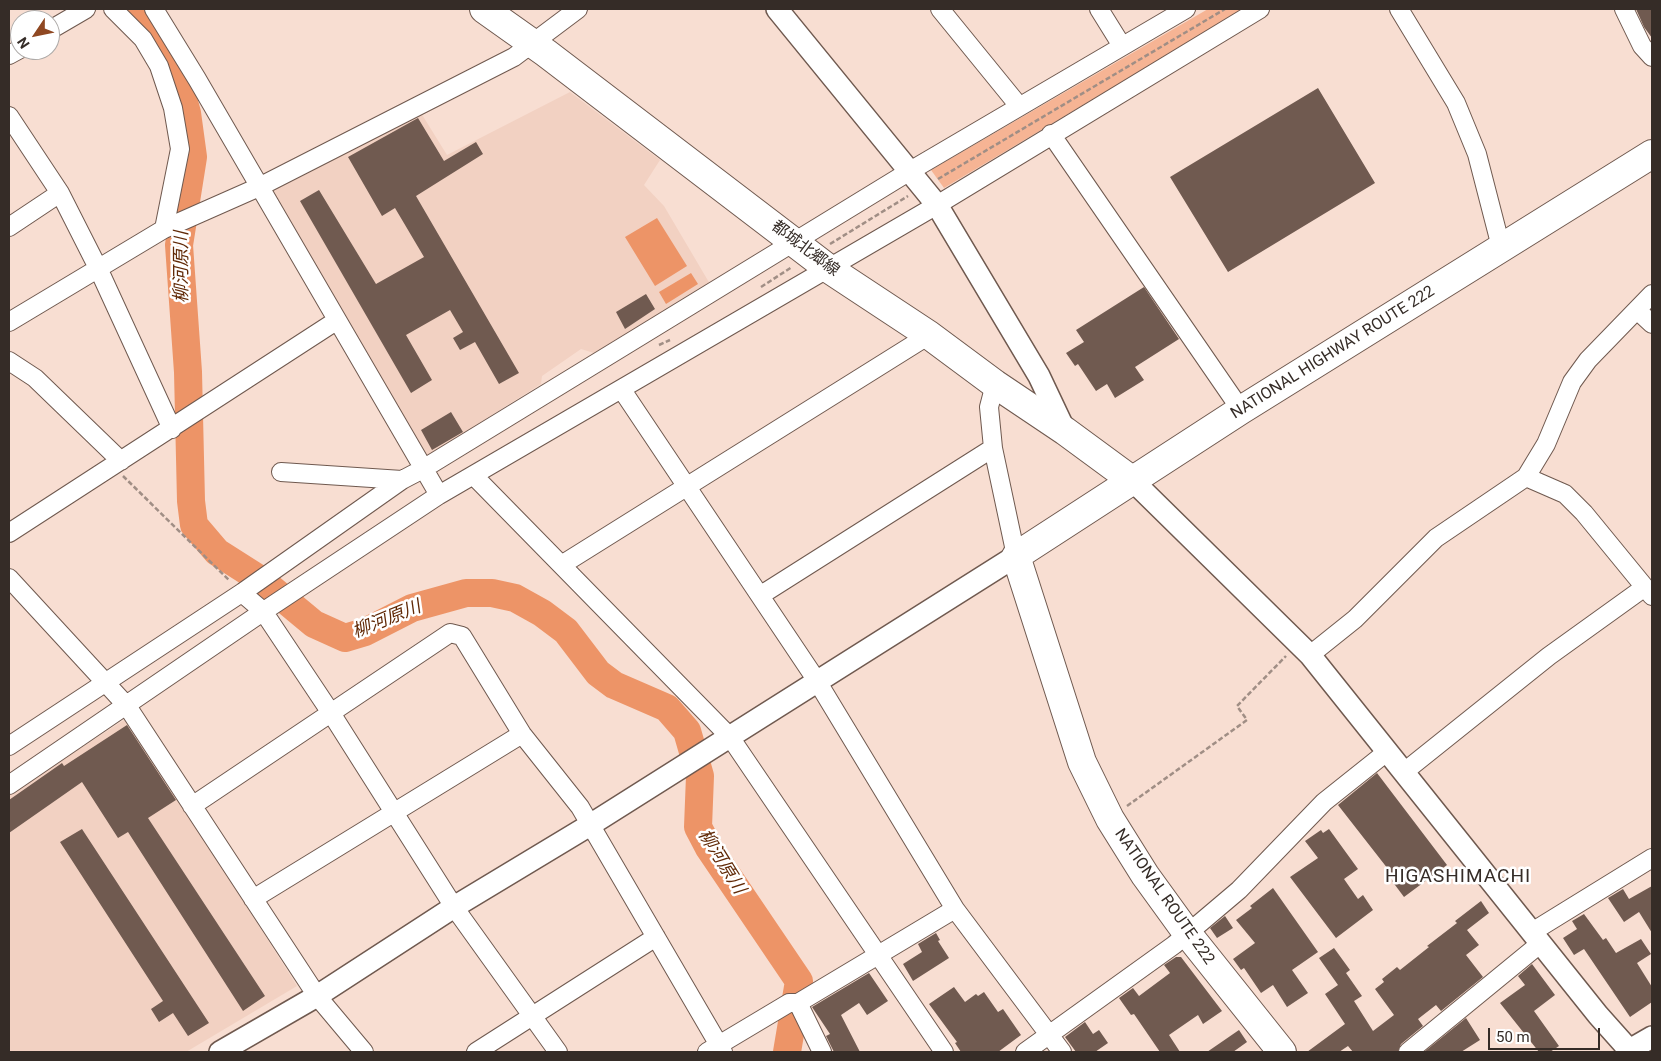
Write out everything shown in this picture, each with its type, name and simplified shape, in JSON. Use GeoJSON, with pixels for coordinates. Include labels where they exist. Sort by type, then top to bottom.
{"type":"FeatureCollection","features":[{"type":"Feature","properties":{"kind":"main road","name":"都城北郷線"},"geometry":{"type":"LineString","coordinates":[[484,9],[532,42],[795,242],[826,258],[995,384],[1065,431],[1134,481]]}},
{"type":"Feature","properties":{"kind":"main road","name":"NATIONAL HIGHWAY ROUTE 222"},"geometry":{"type":"LineString","coordinates":[[1016,556],[1241,410],[1652,154]]}},
{"type":"Feature","properties":{"kind":"main road","name":"NATIONAL ROUTE 222"},"geometry":{"type":"LineString","coordinates":[[1016,556],[1082,762],[1110,818],[1145,875],[1187,933],[1282,1052]]}},
{"type":"Feature","properties":{"kind":"street"},"geometry":{"type":"LineString","coordinates":[[60,24],[86,9]]}},
{"type":"Feature","properties":{"kind":"street"},"geometry":{"type":"LineString","coordinates":[[113,9],[143,39],[159,66],[173,108],[180,150],[166,228]]}},
{"type":"Feature","properties":{"kind":"street"},"geometry":{"type":"LineString","coordinates":[[154,9],[197,79],[336,321],[439,495]]}},
{"type":"Feature","properties":{"kind":"street"},"geometry":{"type":"LineString","coordinates":[[9,322],[166,228],[259,186],[514,58],[532,42],[578,9]]}},
{"type":"Feature","properties":{"kind":"street"},"geometry":{"type":"LineString","coordinates":[[777,9],[937,205],[1039,376],[1065,431]]}},
{"type":"Feature","properties":{"kind":"street"},"geometry":{"type":"LineString","coordinates":[[940,9],[1019,106]]}},
{"type":"Feature","properties":{"kind":"street"},"geometry":{"type":"LineString","coordinates":[[1099,9],[1122,46]]}},
{"type":"Feature","properties":{"kind":"street"},"geometry":{"type":"LineString","coordinates":[[9,746],[242,592],[402,480],[1019,106],[1186,9]]}},
{"type":"Feature","properties":{"kind":"street"},"geometry":{"type":"LineString","coordinates":[[9,785],[127,706],[263,611],[439,495],[622,390],[826,258],[937,205],[1260,9]]}},
{"type":"Feature","properties":{"kind":"street"},"geometry":{"type":"LineString","coordinates":[[1399,9],[1456,103],[1477,154],[1501,247]]}},
{"type":"Feature","properties":{"kind":"street"},"geometry":{"type":"LineString","coordinates":[[1624,9],[1642,46],[1652,57]]}},
{"type":"Feature","properties":{"kind":"street"},"geometry":{"type":"LineString","coordinates":[[9,116],[60,193],[98,268],[172,429]]}},
{"type":"Feature","properties":{"kind":"street"},"geometry":{"type":"LineString","coordinates":[[1052,134],[1241,410]]}},
{"type":"Feature","properties":{"kind":"street"},"geometry":{"type":"LineString","coordinates":[[9,227],[60,193]]}},
{"type":"Feature","properties":{"kind":"street"},"geometry":{"type":"LineString","coordinates":[[1303,649],[1355,619],[1436,538],[1526,477],[1546,444],[1572,382],[1588,360],[1638,311],[1652,294]]}},
{"type":"Feature","properties":{"kind":"street"},"geometry":{"type":"LineString","coordinates":[[1638,311],[1652,324]]}},
{"type":"Feature","properties":{"kind":"street"},"geometry":{"type":"LineString","coordinates":[[9,533],[336,321]]}},
{"type":"Feature","properties":{"kind":"street"},"geometry":{"type":"LineString","coordinates":[[563,564],[929,335]]}},
{"type":"Feature","properties":{"kind":"street"},"geometry":{"type":"LineString","coordinates":[[9,362],[35,378],[117,464]]}},
{"type":"Feature","properties":{"kind":"street"},"geometry":{"type":"LineString","coordinates":[[220,1052],[317,996],[1016,556],[993,448],[989,407],[995,384]]}},
{"type":"Feature","properties":{"kind":"street"},"geometry":{"type":"LineString","coordinates":[[622,390],[817,681],[955,909],[1062,1052]]}},
{"type":"Feature","properties":{"kind":"street"},"geometry":{"type":"LineString","coordinates":[[760,595],[993,448]]}},
{"type":"Feature","properties":{"kind":"street"},"geometry":{"type":"LineString","coordinates":[[281,472],[402,480]]}},
{"type":"Feature","properties":{"kind":"street"},"geometry":{"type":"LineString","coordinates":[[473,475],[563,564],[721,743],[876,955],[944,1052]]}},
{"type":"Feature","properties":{"kind":"street"},"geometry":{"type":"LineString","coordinates":[[1404,772],[1549,656],[1649,592],[1584,512],[1565,494],[1526,477]]}},
{"type":"Feature","properties":{"kind":"street"},"geometry":{"type":"LineString","coordinates":[[1134,481],[1303,649],[1388,751],[1629,1052],[1652,1037]]}},
{"type":"Feature","properties":{"kind":"street"},"geometry":{"type":"LineString","coordinates":[[9,578],[127,706],[317,996],[364,1052]]}},
{"type":"Feature","properties":{"kind":"street"},"geometry":{"type":"LineString","coordinates":[[242,592],[263,611],[331,713],[454,908],[558,1052]]}},
{"type":"Feature","properties":{"kind":"street"},"geometry":{"type":"LineString","coordinates":[[192,806],[450,634],[462,636],[522,734],[580,807],[656,937],[716,1050],[955,909]]}},
{"type":"Feature","properties":{"kind":"street"},"geometry":{"type":"LineString","coordinates":[[253,899],[522,734]]}},
{"type":"Feature","properties":{"kind":"street"},"geometry":{"type":"LineString","coordinates":[[1025,1052],[1050,1036],[1187,933],[1239,890],[1324,802],[1388,751]]}},
{"type":"Feature","properties":{"kind":"street"},"geometry":{"type":"LineString","coordinates":[[1408,1052],[1537,938],[1652,858]]}},
{"type":"Feature","properties":{"kind":"street"},"geometry":{"type":"LineString","coordinates":[[476,1052],[656,937]]}},
{"type":"Feature","properties":{"kind":"street"},"geometry":{"type":"LineString","coordinates":[[794,1003],[822,1052]]}},
{"type":"Feature","properties":{"kind":"path"},"geometry":{"type":"LineString","coordinates":[[930,183],[1225,9]]}},
{"type":"Feature","properties":{"kind":"path"},"geometry":{"type":"LineString","coordinates":[[826,258],[914,193]]}},
{"type":"Feature","properties":{"kind":"path"},"geometry":{"type":"LineString","coordinates":[[117,464],[242,592]]}},
{"type":"Feature","properties":{"kind":"path"},"geometry":{"type":"LineString","coordinates":[[1110,818],[1247,720],[1237,706],[1303,649]]}},
{"type":"Feature","properties":{"kind":"shaded area"},"geometry":{"type":"Polygon","coordinates":[[[1208,9],[1244,9],[944,188],[931,170],[1208,9]]]}},
{"type":"Feature","properties":{"kind":"shaded area"},"geometry":{"type":"Polygon","coordinates":[[[570,92],[660,160],[644,185],[664,206],[710,284],[594,353],[581,349],[542,376],[541,384],[425,457],[272,195],[276,184],[421,113],[447,155],[570,92]]]}},
{"type":"Feature","properties":{"kind":"shaded area"},"geometry":{"type":"Polygon","coordinates":[[[657,218],[687,266],[655,286],[625,237],[657,218]]]}},
{"type":"Feature","properties":{"kind":"shaded area"},"geometry":{"type":"Polygon","coordinates":[[[691,273],[698,284],[666,304],[659,292],[691,273]]]}},
{"type":"Feature","properties":{"kind":"shaded area"},"geometry":{"type":"Polygon","coordinates":[[[127,718],[297,986],[186,1052],[9,1052],[9,795],[127,718]]]}},
{"type":"Feature","properties":{"kind":"building"},"geometry":{"type":"Polygon","coordinates":[[[1636,9],[1652,9],[1652,38],[1644,27],[1636,9]]]}},
{"type":"Feature","properties":{"kind":"building"},"geometry":{"type":"Polygon","coordinates":[[[1318,88],[1375,183],[1228,272],[1170,177],[1318,88]]]}},
{"type":"Feature","properties":{"kind":"building"},"geometry":{"type":"Polygon","coordinates":[[[418,118],[444,161],[476,142],[483,154],[416,196],[519,373],[499,384],[475,342],[460,350],[453,338],[463,332],[450,310],[406,335],[432,380],[411,393],[300,201],[319,190],[376,284],[424,257],[395,208],[382,216],[348,157],[418,118]]]}},
{"type":"Feature","properties":{"kind":"building"},"geometry":{"type":"Polygon","coordinates":[[[1144,287],[1179,339],[1135,367],[1144,380],[1115,398],[1107,384],[1096,391],[1078,364],[1075,366],[1066,353],[1084,342],[1076,330],[1144,287]]]}},
{"type":"Feature","properties":{"kind":"building"},"geometry":{"type":"Polygon","coordinates":[[[646,294],[655,309],[625,329],[616,312],[646,294]]]}},
{"type":"Feature","properties":{"kind":"building"},"geometry":{"type":"Polygon","coordinates":[[[451,412],[463,432],[432,450],[421,430],[451,412]]]}},
{"type":"Feature","properties":{"kind":"building"},"geometry":{"type":"Polygon","coordinates":[[[127,725],[176,800],[148,818],[265,996],[243,1011],[128,832],[118,838],[82,782],[9,833],[9,800],[62,763],[64,766],[127,725]]]}},
{"type":"Feature","properties":{"kind":"building"},"geometry":{"type":"Polygon","coordinates":[[[1377,773],[1447,865],[1404,897],[1392,881],[1395,878],[1338,805],[1377,773]]]}},
{"type":"Feature","properties":{"kind":"building"},"geometry":{"type":"Polygon","coordinates":[[[82,829],[209,1023],[188,1036],[173,1013],[159,1022],[151,1009],[163,1001],[60,842],[82,829]]]}},
{"type":"Feature","properties":{"kind":"building"},"geometry":{"type":"Polygon","coordinates":[[[1329,829],[1358,869],[1344,879],[1358,899],[1363,895],[1373,910],[1336,938],[1290,877],[1318,858],[1305,841],[1321,830],[1323,833],[1329,829]]]}},
{"type":"Feature","properties":{"kind":"building"},"geometry":{"type":"Polygon","coordinates":[[[1652,886],[1652,933],[1639,912],[1624,922],[1608,898],[1623,889],[1629,899],[1652,886]]]}},
{"type":"Feature","properties":{"kind":"building"},"geometry":{"type":"Polygon","coordinates":[[[1273,888],[1318,952],[1292,970],[1308,993],[1287,1007],[1273,985],[1261,993],[1244,968],[1241,970],[1233,959],[1255,943],[1236,920],[1273,888]]]}},
{"type":"Feature","properties":{"kind":"building"},"geometry":{"type":"Polygon","coordinates":[[[1481,901],[1489,913],[1467,930],[1479,945],[1466,955],[1483,977],[1441,1011],[1436,1005],[1418,1019],[1423,1026],[1401,1044],[1398,1052],[1353,1052],[1348,1046],[1339,1052],[1307,1052],[1345,1024],[1325,994],[1338,985],[1319,958],[1334,948],[1350,970],[1346,973],[1362,996],[1354,1001],[1373,1031],[1394,1015],[1375,989],[1384,982],[1382,979],[1397,967],[1400,970],[1457,923],[1455,921],[1481,901]]]}},
{"type":"Feature","properties":{"kind":"building"},"geometry":{"type":"Polygon","coordinates":[[[1584,914],[1603,940],[1606,938],[1616,953],[1641,939],[1651,954],[1637,963],[1652,987],[1652,1002],[1630,1017],[1584,949],[1574,955],[1563,938],[1577,929],[1572,921],[1584,914]]]}},
{"type":"Feature","properties":{"kind":"building"},"geometry":{"type":"Polygon","coordinates":[[[1225,916],[1233,928],[1217,938],[1210,928],[1225,916]]]}},
{"type":"Feature","properties":{"kind":"building"},"geometry":{"type":"Polygon","coordinates":[[[936,933],[940,940],[938,941],[949,958],[913,981],[903,964],[922,952],[918,944],[936,933]]]}},
{"type":"Feature","properties":{"kind":"building"},"geometry":{"type":"Polygon","coordinates":[[[1176,957],[1181,957],[1222,1011],[1203,1024],[1198,1015],[1169,1035],[1180,1052],[1160,1052],[1134,1014],[1131,1015],[1119,998],[1133,988],[1139,996],[1170,973],[1164,965],[1176,957]]]}},
{"type":"Feature","properties":{"kind":"building"},"geometry":{"type":"Polygon","coordinates":[[[1532,964],[1555,995],[1534,1011],[1559,1046],[1550,1052],[1539,1052],[1500,1003],[1525,985],[1518,976],[1532,964]]]}},
{"type":"Feature","properties":{"kind":"building"},"geometry":{"type":"Polygon","coordinates":[[[869,973],[888,1001],[867,1015],[859,1003],[841,1015],[860,1052],[834,1052],[826,1036],[830,1034],[812,1007],[869,973]]]}},
{"type":"Feature","properties":{"kind":"building"},"geometry":{"type":"Polygon","coordinates":[[[954,987],[965,1002],[976,994],[978,996],[984,992],[998,1012],[1003,1009],[1021,1035],[998,1052],[961,1052],[955,1043],[957,1042],[929,1004],[954,987]]]}},
{"type":"Feature","properties":{"kind":"building"},"geometry":{"type":"Polygon","coordinates":[[[1466,1018],[1480,1040],[1461,1052],[1424,1052],[1466,1018]]]}},
{"type":"Feature","properties":{"kind":"building"},"geometry":{"type":"Polygon","coordinates":[[[1085,1022],[1093,1034],[1099,1030],[1108,1043],[1095,1052],[1076,1052],[1065,1037],[1085,1022]]]}},
{"type":"Feature","properties":{"kind":"building"},"geometry":{"type":"Polygon","coordinates":[[[1239,1030],[1247,1042],[1233,1052],[1207,1052],[1239,1030]]]}},
{"type":"Feature","properties":{"kind":"waterway","name":"柳河原川"},"geometry":{"type":"LineString","coordinates":[[133,9],[153,31],[177,77],[187,113],[193,157],[179,245],[188,372],[191,501],[194,525],[217,552],[261,580],[314,624],[345,638],[365,632],[412,608],[466,593],[492,593],[515,598],[542,613],[566,631],[598,673],[614,685],[667,708],[687,731],[700,776],[698,827],[709,848],[799,981],[787,1052]]}},
{"type":"Feature","properties":{"kind":"district","name":"HIGASHIMACHI"},"geometry":{"type":"Point","coordinates":[1458,877]}}]}
